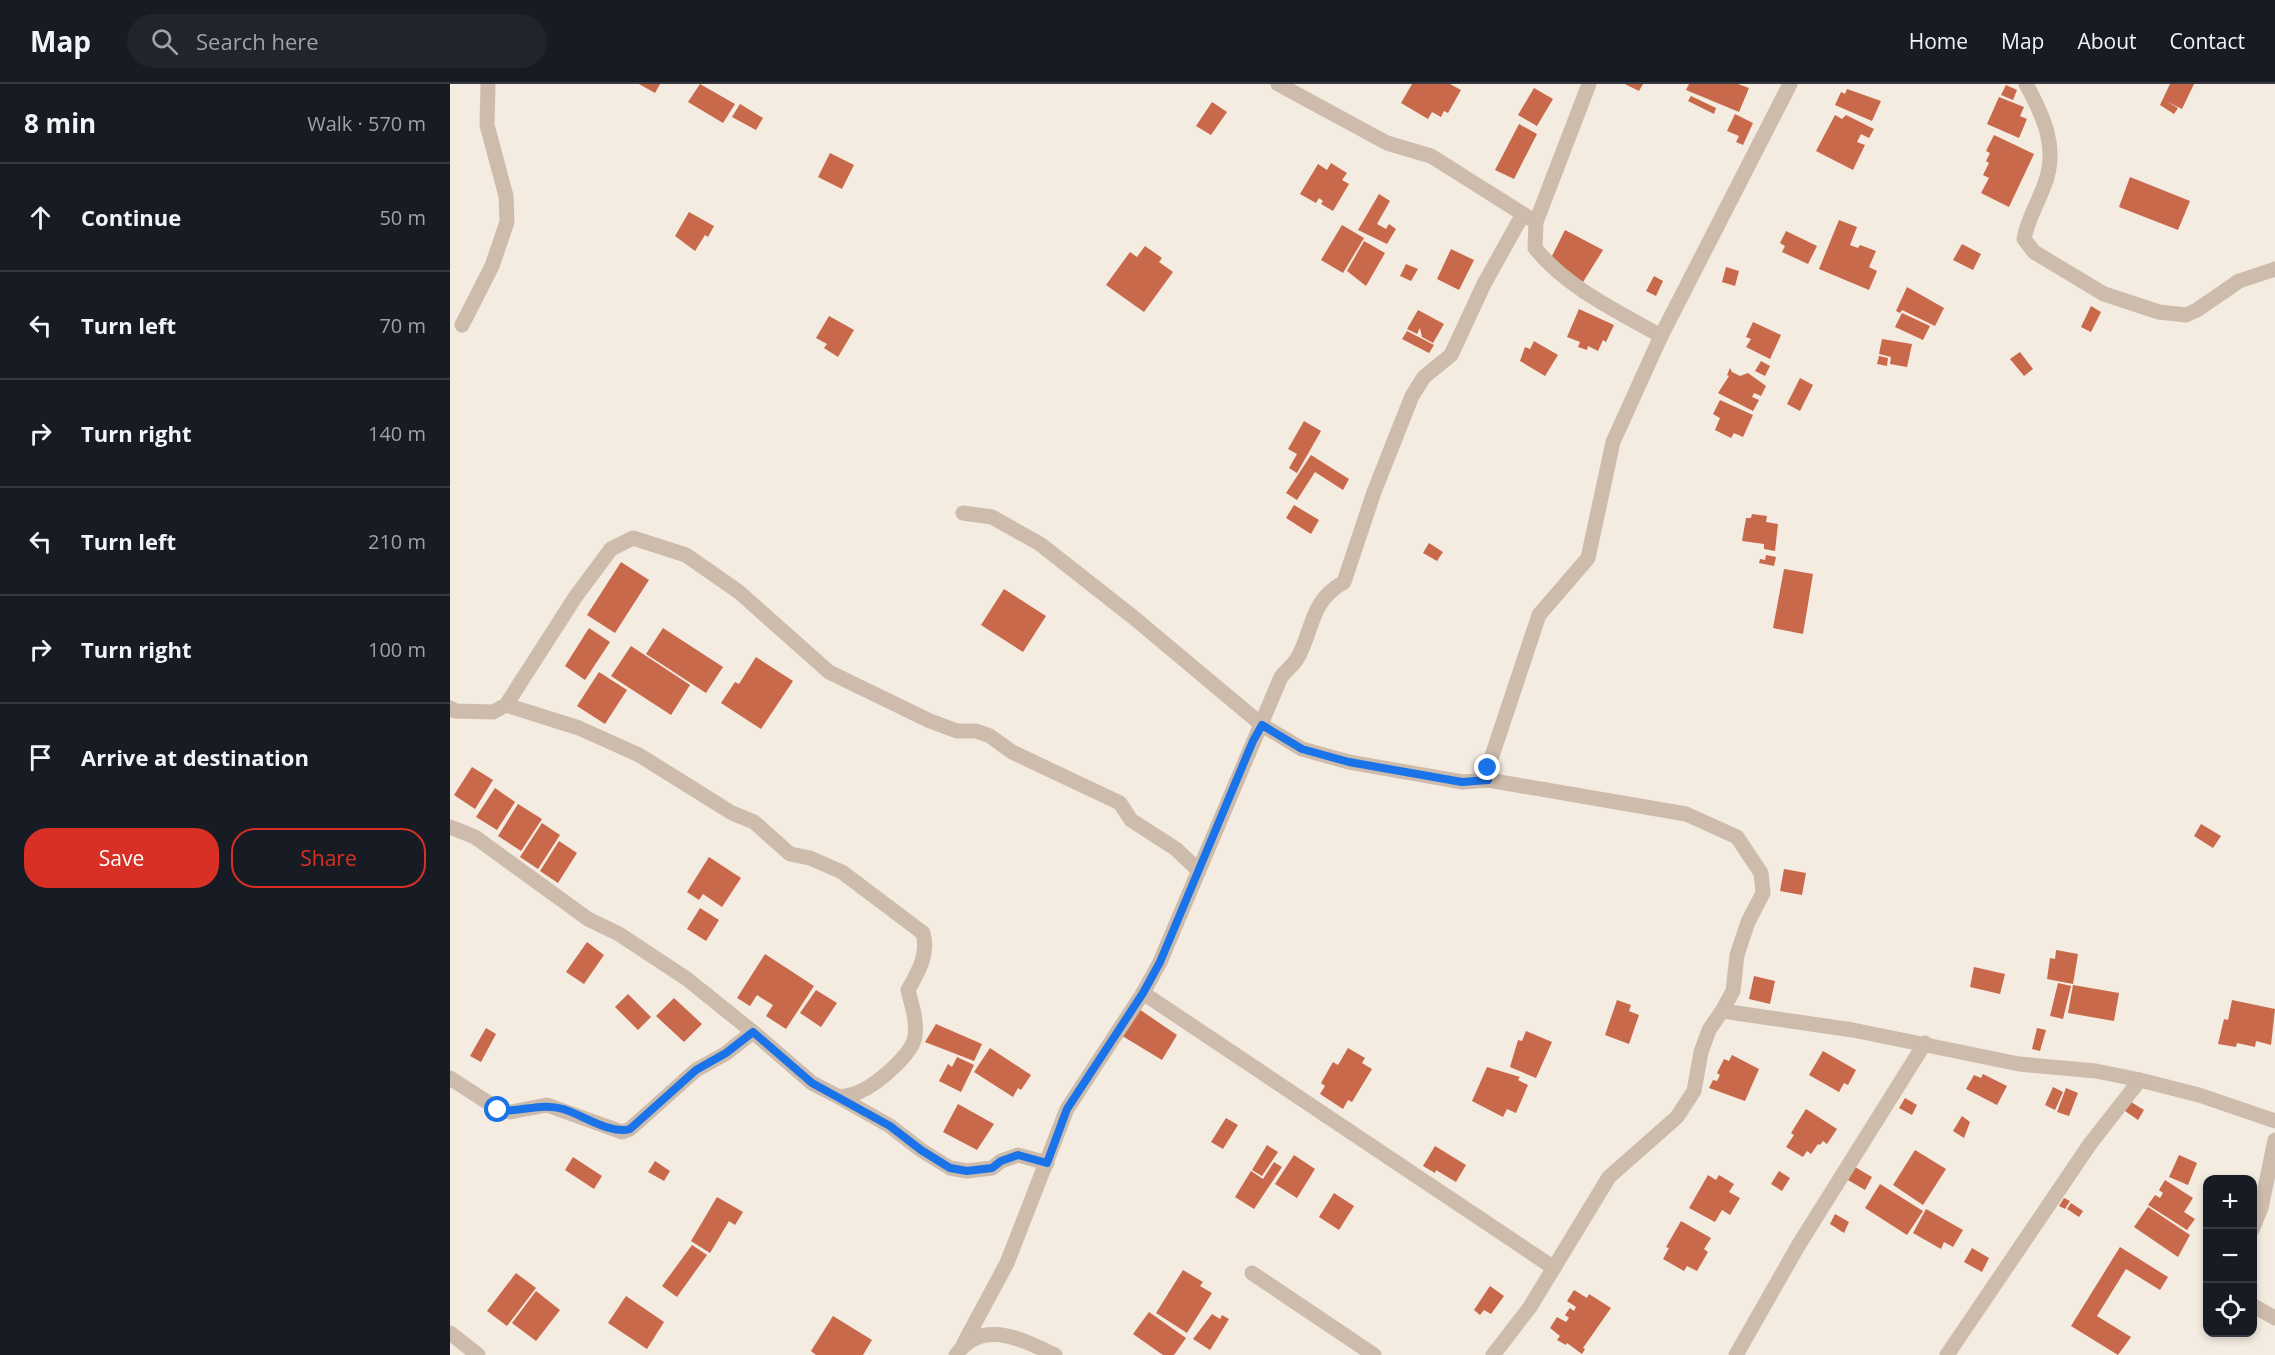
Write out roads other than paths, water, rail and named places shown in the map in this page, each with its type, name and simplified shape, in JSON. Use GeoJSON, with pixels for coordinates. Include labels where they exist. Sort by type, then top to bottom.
{"type":"FeatureCollection","features":[{"type":"Feature","properties":{"kind":"street"},"geometry":{"type":"LineString","coordinates":[[462,325],[492,266],[507,222],[507,196],[487,125],[488,84]]}},
{"type":"Feature","properties":{"kind":"street"},"geometry":{"type":"LineString","coordinates":[[1278,84],[1386,143],[1431,156],[1530,218],[1535,248],[1551,268],[1591,296],[1661,336]]}},
{"type":"Feature","properties":{"kind":"street"},"geometry":{"type":"LineString","coordinates":[[960,1349],[1006,1263],[1067,1109],[1143,993],[1160,962],[1281,677],[1297,659],[1316,608],[1332,589],[1344,582],[1374,492],[1412,396],[1424,377],[1451,355],[1485,284],[1530,218],[1588,84]]}},
{"type":"Feature","properties":{"kind":"street"},"geometry":{"type":"LineString","coordinates":[[1488,780],[1488,768],[1539,615],[1588,558],[1613,442],[1661,336],[1790,84]]}},
{"type":"Feature","properties":{"kind":"street"},"geometry":{"type":"LineString","coordinates":[[2026,84],[2046,120],[2051,153],[2045,185],[2028,218],[2024,238],[2034,252],[2104,294],[2159,312],[2186,315],[2198,310],[2239,281],[2275,269]]}},
{"type":"Feature","properties":{"kind":"street"},"geometry":{"type":"LineString","coordinates":[[963,513],[992,517],[1040,544],[1133,617],[1262,725],[1302,749],[1349,762],[1462,782],[1488,780],[1686,814],[1737,837],[1761,873],[1763,893],[1748,922],[1737,955],[1734,991],[1709,1030],[1701,1052],[1694,1091],[1677,1117],[1609,1177],[1530,1307],[1496,1354]]}},
{"type":"Feature","properties":{"kind":"street"},"geometry":{"type":"LineString","coordinates":[[452,712],[493,712],[506,705],[576,596],[611,549],[633,538],[686,555],[738,592],[829,672],[930,722],[957,731],[976,731],[990,736],[1012,752],[1120,803],[1131,820],[1176,849],[1199,871]]}},
{"type":"Feature","properties":{"kind":"street"},"geometry":{"type":"LineString","coordinates":[[506,705],[579,728],[639,755],[732,813],[754,822],[790,854],[810,858],[842,872],[922,933],[926,945],[922,964],[908,990],[915,1018],[915,1039],[894,1068],[882,1078],[861,1092],[839,1097]]}},
{"type":"Feature","properties":{"kind":"street"},"geometry":{"type":"LineString","coordinates":[[450,827],[475,837],[588,919],[619,934],[687,979],[812,1083],[890,1126],[921,1150],[950,1168],[967,1171],[992,1168],[1001,1161],[1018,1155],[1047,1163]]}},
{"type":"Feature","properties":{"kind":"street"},"geometry":{"type":"LineString","coordinates":[[1143,993],[1554,1268]]}},
{"type":"Feature","properties":{"kind":"street"},"geometry":{"type":"LineString","coordinates":[[1722,1011],[1925,1043],[2019,1064],[2096,1071],[2199,1095],[2275,1121]]}},
{"type":"Feature","properties":{"kind":"street"},"geometry":{"type":"LineString","coordinates":[[450,1078],[498,1110],[510,1112],[547,1105],[581,1115],[622,1132],[630,1129],[696,1070],[726,1053],[753,1032]]}},
{"type":"Feature","properties":{"kind":"street"},"geometry":{"type":"LineString","coordinates":[[1736,1355],[1798,1246],[1925,1043]]}},
{"type":"Feature","properties":{"kind":"street"},"geometry":{"type":"LineString","coordinates":[[1947,1355],[2090,1144],[2140,1080]]}},
{"type":"Feature","properties":{"kind":"street"},"geometry":{"type":"LineString","coordinates":[[2253,1229],[2261,1208],[2275,1140]]}},
{"type":"Feature","properties":{"kind":"street"},"geometry":{"type":"LineString","coordinates":[[1252,1273],[1374,1355]]}},
{"type":"Feature","properties":{"kind":"street"},"geometry":{"type":"LineString","coordinates":[[2257,1307],[2275,1318]]}},
{"type":"Feature","properties":{"kind":"street"},"geometry":{"type":"LineString","coordinates":[[450,1333],[478,1355]]}},
{"type":"Feature","properties":{"kind":"street"},"geometry":{"type":"LineString","coordinates":[[960,1349],[981,1334],[1010,1336],[1055,1355]]}}]}
